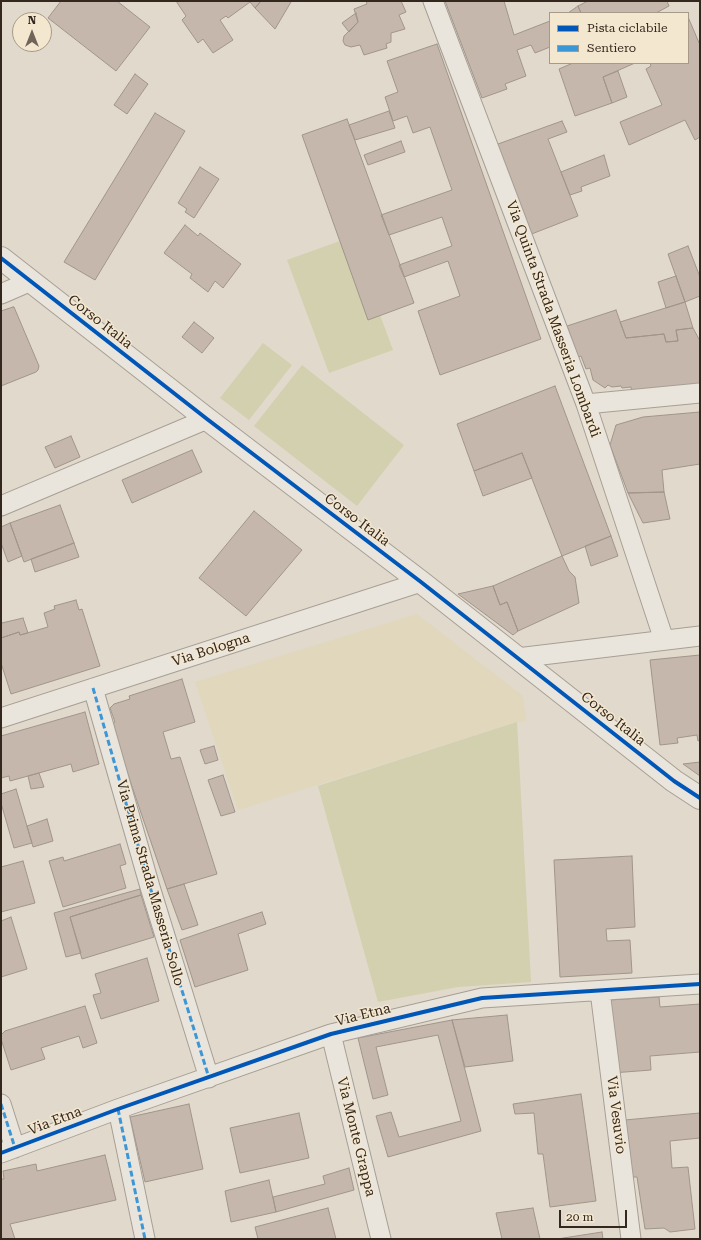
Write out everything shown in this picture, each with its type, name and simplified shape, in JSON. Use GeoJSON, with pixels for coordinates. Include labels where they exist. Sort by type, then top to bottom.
{"type":"FeatureCollection","features":[{"type":"Feature","properties":{"kind":"street","name":"Via Quinta Strada Masseria Lombardi"},"geometry":{"type":"LineString","coordinates":[[433,1],[586,404],[664,640]]}},
{"type":"Feature","properties":{"kind":"street","name":"Corso Italia"},"geometry":{"type":"LineString","coordinates":[[1,258],[207,419],[421,582],[674,781],[700,798]]}},
{"type":"Feature","properties":{"kind":"street"},"geometry":{"type":"LineString","coordinates":[[1,294],[31,282]]}},
{"type":"Feature","properties":{"kind":"street"},"geometry":{"type":"LineString","coordinates":[[586,404],[700,393]]}},
{"type":"Feature","properties":{"kind":"street"},"geometry":{"type":"LineString","coordinates":[[1,506],[207,419]]}},
{"type":"Feature","properties":{"kind":"street","name":"Via Bologna"},"geometry":{"type":"LineString","coordinates":[[1,718],[421,582]]}},
{"type":"Feature","properties":{"kind":"street"},"geometry":{"type":"LineString","coordinates":[[517,658],[700,636]]}},
{"type":"Feature","properties":{"kind":"street","name":"Via Prima Strada Masseria Sollo"},"geometry":{"type":"LineString","coordinates":[[93,688],[150,887],[208,1078]]}},
{"type":"Feature","properties":{"kind":"street","name":"Via Etna"},"geometry":{"type":"LineString","coordinates":[[8,1151],[118,1109],[331,1034],[482,998],[700,984]]}},
{"type":"Feature","properties":{"kind":"street","name":"Via Vesuvio"},"geometry":{"type":"LineString","coordinates":[[600,991],[631,1239]]}},
{"type":"Feature","properties":{"kind":"street","name":"Via Monte Grappa"},"geometry":{"type":"LineString","coordinates":[[331,1034],[381,1239]]}},
{"type":"Feature","properties":{"kind":"street"},"geometry":{"type":"LineString","coordinates":[[1,1104],[8,1151]]}},
{"type":"Feature","properties":{"kind":"street"},"geometry":{"type":"LineString","coordinates":[[118,1109],[145,1239]]}},
{"type":"Feature","properties":{"kind":"shaded area"},"geometry":{"type":"Polygon","coordinates":[[[351,237],[393,350],[329,373],[287,260],[351,237]]]}},
{"type":"Feature","properties":{"kind":"shaded area"},"geometry":{"type":"Polygon","coordinates":[[[263,343],[292,365],[249,420],[220,398],[263,343]]]}},
{"type":"Feature","properties":{"kind":"shaded area"},"geometry":{"type":"Polygon","coordinates":[[[302,365],[404,445],[357,506],[254,426],[302,365]]]}},
{"type":"Feature","properties":{"kind":"shaded area"},"geometry":{"type":"Polygon","coordinates":[[[417,614],[523,696],[526,721],[517,722],[238,810],[195,682],[417,614]]]}},
{"type":"Feature","properties":{"kind":"shaded area"},"geometry":{"type":"Polygon","coordinates":[[[517,722],[531,982],[458,987],[378,1002],[318,786],[517,722]]]}},
{"type":"Feature","properties":{"kind":"building"},"geometry":{"type":"Polygon","coordinates":[[[61,1],[117,1],[150,27],[116,71],[52,21],[52,13],[61,1]]]}},
{"type":"Feature","properties":{"kind":"building"},"geometry":{"type":"Polygon","coordinates":[[[176,1],[261,1],[255,8],[250,2],[228,18],[226,16],[220,20],[233,40],[213,53],[203,39],[198,43],[182,20],[186,16],[176,1]]]}},
{"type":"Feature","properties":{"kind":"building"},"geometry":{"type":"Polygon","coordinates":[[[261,1],[291,2],[275,29],[255,8],[261,1]]]}},
{"type":"Feature","properties":{"kind":"building"},"geometry":{"type":"Polygon","coordinates":[[[366,1],[401,1],[406,12],[399,15],[405,29],[391,33],[391,42],[386,44],[387,48],[364,55],[360,45],[351,47],[345,45],[343,41],[344,36],[358,22],[354,9],[367,4],[366,1]]]}},
{"type":"Feature","properties":{"kind":"building"},"geometry":{"type":"Polygon","coordinates":[[[445,1],[504,1],[514,35],[549,21],[549,47],[535,53],[531,45],[517,50],[526,76],[505,84],[507,89],[482,98],[445,1]]]}},
{"type":"Feature","properties":{"kind":"building"},"geometry":{"type":"Polygon","coordinates":[[[588,1],[667,1],[669,6],[658,12],[581,12],[578,6],[588,1]]]}},
{"type":"Feature","properties":{"kind":"building"},"geometry":{"type":"Polygon","coordinates":[[[578,6],[581,12],[569,12],[578,6]]]}},
{"type":"Feature","properties":{"kind":"building"},"geometry":{"type":"Polygon","coordinates":[[[356,13],[358,22],[349,32],[342,23],[356,13]]]}},
{"type":"Feature","properties":{"kind":"building"},"geometry":{"type":"Polygon","coordinates":[[[689,19],[700,45],[700,137],[695,140],[685,120],[629,145],[620,122],[662,105],[646,69],[651,66],[650,64],[689,64],[689,19]]]}},
{"type":"Feature","properties":{"kind":"building"},"geometry":{"type":"Polygon","coordinates":[[[437,44],[541,339],[440,375],[418,311],[460,296],[448,261],[404,277],[399,265],[452,246],[442,217],[389,235],[381,215],[452,190],[430,127],[413,133],[407,116],[393,121],[385,97],[398,92],[387,61],[437,44]]]}},
{"type":"Feature","properties":{"kind":"building"},"geometry":{"type":"Polygon","coordinates":[[[571,64],[633,64],[603,77],[612,103],[575,116],[559,69],[571,64]]]}},
{"type":"Feature","properties":{"kind":"building"},"geometry":{"type":"Polygon","coordinates":[[[618,71],[627,97],[612,103],[603,77],[618,71]]]}},
{"type":"Feature","properties":{"kind":"building"},"geometry":{"type":"Polygon","coordinates":[[[135,74],[148,84],[127,114],[114,105],[135,74]]]}},
{"type":"Feature","properties":{"kind":"building"},"geometry":{"type":"Polygon","coordinates":[[[389,111],[395,128],[355,140],[349,125],[389,111]]]}},
{"type":"Feature","properties":{"kind":"building"},"geometry":{"type":"Polygon","coordinates":[[[155,113],[185,131],[95,280],[64,262],[155,113]]]}},
{"type":"Feature","properties":{"kind":"building"},"geometry":{"type":"Polygon","coordinates":[[[347,119],[414,303],[368,320],[302,135],[347,119]]]}},
{"type":"Feature","properties":{"kind":"building"},"geometry":{"type":"Polygon","coordinates":[[[562,121],[567,132],[548,139],[578,216],[529,235],[496,150],[498,144],[562,121]]]}},
{"type":"Feature","properties":{"kind":"building"},"geometry":{"type":"Polygon","coordinates":[[[401,141],[405,152],[368,165],[364,155],[401,141]]]}},
{"type":"Feature","properties":{"kind":"building"},"geometry":{"type":"Polygon","coordinates":[[[604,155],[610,176],[581,187],[582,191],[570,195],[561,172],[604,155]]]}},
{"type":"Feature","properties":{"kind":"building"},"geometry":{"type":"Polygon","coordinates":[[[200,167],[219,179],[194,218],[185,212],[187,209],[178,203],[200,167]]]}},
{"type":"Feature","properties":{"kind":"building"},"geometry":{"type":"Polygon","coordinates":[[[185,225],[198,236],[200,233],[241,264],[223,288],[215,281],[208,292],[190,278],[192,274],[164,253],[185,225]]]}},
{"type":"Feature","properties":{"kind":"building"},"geometry":{"type":"Polygon","coordinates":[[[688,246],[700,277],[700,296],[685,302],[668,254],[688,246]]]}},
{"type":"Feature","properties":{"kind":"building"},"geometry":{"type":"Polygon","coordinates":[[[676,276],[685,302],[666,308],[658,282],[676,276]]]}},
{"type":"Feature","properties":{"kind":"building"},"geometry":{"type":"Polygon","coordinates":[[[685,302],[693,328],[676,330],[678,341],[666,342],[664,334],[626,338],[620,322],[685,302]]]}},
{"type":"Feature","properties":{"kind":"building"},"geometry":{"type":"Polygon","coordinates":[[[14,307],[39,366],[36,372],[1,386],[1,311],[14,307]]]}},
{"type":"Feature","properties":{"kind":"building"},"geometry":{"type":"Polygon","coordinates":[[[616,310],[626,338],[664,334],[666,342],[678,341],[676,330],[693,328],[700,341],[700,384],[632,392],[631,387],[622,388],[621,386],[612,387],[608,385],[605,388],[593,380],[590,368],[586,369],[581,356],[578,357],[567,326],[616,310]]]}},
{"type":"Feature","properties":{"kind":"building"},"geometry":{"type":"Polygon","coordinates":[[[194,322],[214,338],[202,353],[182,337],[194,322]]]}},
{"type":"Feature","properties":{"kind":"building"},"geometry":{"type":"Polygon","coordinates":[[[555,386],[611,536],[562,556],[522,453],[474,471],[457,424],[555,386]]]}},
{"type":"Feature","properties":{"kind":"building"},"geometry":{"type":"Polygon","coordinates":[[[700,412],[700,464],[662,470],[664,492],[628,493],[610,445],[616,425],[643,417],[700,412]]]}},
{"type":"Feature","properties":{"kind":"building"},"geometry":{"type":"Polygon","coordinates":[[[71,436],[80,457],[55,468],[45,447],[71,436]]]}},
{"type":"Feature","properties":{"kind":"building"},"geometry":{"type":"Polygon","coordinates":[[[192,450],[202,472],[132,503],[122,480],[192,450]]]}},
{"type":"Feature","properties":{"kind":"building"},"geometry":{"type":"Polygon","coordinates":[[[522,453],[532,478],[483,496],[474,471],[522,453]]]}},
{"type":"Feature","properties":{"kind":"building"},"geometry":{"type":"Polygon","coordinates":[[[664,492],[670,519],[643,523],[628,493],[664,492]]]}},
{"type":"Feature","properties":{"kind":"building"},"geometry":{"type":"Polygon","coordinates":[[[60,505],[74,543],[24,562],[10,523],[60,505]]]}},
{"type":"Feature","properties":{"kind":"building"},"geometry":{"type":"Polygon","coordinates":[[[254,511],[302,550],[246,616],[199,578],[254,511]]]}},
{"type":"Feature","properties":{"kind":"building"},"geometry":{"type":"Polygon","coordinates":[[[10,523],[22,556],[8,562],[1,543],[1,527],[10,523]]]}},
{"type":"Feature","properties":{"kind":"building"},"geometry":{"type":"Polygon","coordinates":[[[611,536],[618,556],[591,566],[585,546],[611,536]]]}},
{"type":"Feature","properties":{"kind":"building"},"geometry":{"type":"Polygon","coordinates":[[[74,543],[79,557],[35,572],[31,559],[74,543]]]}},
{"type":"Feature","properties":{"kind":"building"},"geometry":{"type":"Polygon","coordinates":[[[562,556],[569,571],[575,577],[579,603],[518,631],[507,602],[500,605],[493,586],[562,556]]]}},
{"type":"Feature","properties":{"kind":"building"},"geometry":{"type":"Polygon","coordinates":[[[493,586],[500,605],[507,602],[518,631],[513,635],[458,594],[493,586]]]}},
{"type":"Feature","properties":{"kind":"building"},"geometry":{"type":"Polygon","coordinates":[[[76,600],[79,610],[82,609],[100,666],[11,694],[1,663],[1,638],[19,632],[20,635],[48,627],[44,613],[55,609],[54,606],[76,600]]]}},
{"type":"Feature","properties":{"kind":"building"},"geometry":{"type":"Polygon","coordinates":[[[23,618],[28,633],[20,635],[19,632],[1,638],[1,621],[2,623],[23,618]]]}},
{"type":"Feature","properties":{"kind":"building"},"geometry":{"type":"Polygon","coordinates":[[[700,655],[700,740],[698,741],[697,735],[677,738],[678,743],[660,745],[650,660],[700,655]]]}},
{"type":"Feature","properties":{"kind":"building"},"geometry":{"type":"Polygon","coordinates":[[[182,679],[195,722],[163,732],[171,759],[180,757],[217,874],[167,889],[111,725],[115,722],[110,708],[114,704],[130,699],[129,696],[182,679]]]}},
{"type":"Feature","properties":{"kind":"building"},"geometry":{"type":"Polygon","coordinates":[[[85,712],[99,764],[73,772],[71,764],[10,781],[9,776],[1,778],[1,736],[85,712]]]}},
{"type":"Feature","properties":{"kind":"building"},"geometry":{"type":"Polygon","coordinates":[[[214,746],[218,760],[205,764],[200,750],[214,746]]]}},
{"type":"Feature","properties":{"kind":"building"},"geometry":{"type":"Polygon","coordinates":[[[700,762],[700,776],[683,764],[700,762]]]}},
{"type":"Feature","properties":{"kind":"building"},"geometry":{"type":"Polygon","coordinates":[[[39,773],[44,787],[31,789],[28,776],[39,773]]]}},
{"type":"Feature","properties":{"kind":"building"},"geometry":{"type":"Polygon","coordinates":[[[223,775],[235,812],[221,816],[208,780],[223,775]]]}},
{"type":"Feature","properties":{"kind":"building"},"geometry":{"type":"Polygon","coordinates":[[[16,789],[32,843],[14,848],[1,803],[1,794],[16,789]]]}},
{"type":"Feature","properties":{"kind":"building"},"geometry":{"type":"Polygon","coordinates":[[[47,819],[53,841],[33,847],[27,826],[47,819]]]}},
{"type":"Feature","properties":{"kind":"building"},"geometry":{"type":"Polygon","coordinates":[[[120,844],[126,864],[120,866],[126,888],[63,907],[49,861],[63,857],[64,861],[120,844]]]}},
{"type":"Feature","properties":{"kind":"building"},"geometry":{"type":"Polygon","coordinates":[[[632,856],[635,927],[606,929],[607,941],[630,940],[632,973],[560,977],[554,860],[632,856]]]}},
{"type":"Feature","properties":{"kind":"building"},"geometry":{"type":"Polygon","coordinates":[[[23,861],[35,903],[1,912],[1,867],[23,861]]]}},
{"type":"Feature","properties":{"kind":"building"},"geometry":{"type":"Polygon","coordinates":[[[184,884],[198,925],[182,930],[167,889],[184,884]]]}},
{"type":"Feature","properties":{"kind":"building"},"geometry":{"type":"Polygon","coordinates":[[[140,889],[141,895],[70,917],[81,953],[66,957],[54,913],[140,889]]]}},
{"type":"Feature","properties":{"kind":"building"},"geometry":{"type":"Polygon","coordinates":[[[141,895],[154,937],[82,959],[70,917],[141,895]]]}},
{"type":"Feature","properties":{"kind":"building"},"geometry":{"type":"Polygon","coordinates":[[[262,912],[266,924],[238,934],[248,970],[195,987],[180,940],[262,912]]]}},
{"type":"Feature","properties":{"kind":"building"},"geometry":{"type":"Polygon","coordinates":[[[11,917],[27,969],[1,977],[1,921],[11,917]]]}},
{"type":"Feature","properties":{"kind":"building"},"geometry":{"type":"Polygon","coordinates":[[[147,958],[159,1001],[101,1019],[93,995],[101,993],[95,974],[147,958]]]}},
{"type":"Feature","properties":{"kind":"building"},"geometry":{"type":"Polygon","coordinates":[[[659,997],[660,1007],[700,1004],[700,1052],[650,1056],[651,1070],[612,1073],[609,1000],[659,997]]]}},
{"type":"Feature","properties":{"kind":"building"},"geometry":{"type":"Polygon","coordinates":[[[85,1006],[97,1043],[83,1048],[79,1036],[41,1048],[45,1059],[11,1070],[1,1039],[1,1035],[5,1031],[85,1006]]]}},
{"type":"Feature","properties":{"kind":"building"},"geometry":{"type":"Polygon","coordinates":[[[507,1015],[513,1061],[465,1067],[452,1020],[507,1015]]]}},
{"type":"Feature","properties":{"kind":"building"},"geometry":{"type":"Polygon","coordinates":[[[452,1020],[481,1131],[388,1157],[376,1116],[391,1112],[399,1137],[461,1121],[438,1035],[376,1047],[388,1095],[373,1099],[358,1038],[452,1020]]]}},
{"type":"Feature","properties":{"kind":"building"},"geometry":{"type":"Polygon","coordinates":[[[581,1094],[596,1201],[550,1207],[543,1154],[538,1154],[534,1113],[515,1114],[513,1104],[581,1094]]]}},
{"type":"Feature","properties":{"kind":"building"},"geometry":{"type":"Polygon","coordinates":[[[189,1104],[203,1169],[145,1182],[130,1117],[189,1104]]]}},
{"type":"Feature","properties":{"kind":"building"},"geometry":{"type":"Polygon","coordinates":[[[299,1113],[309,1158],[240,1173],[230,1128],[299,1113]]]}},
{"type":"Feature","properties":{"kind":"building"},"geometry":{"type":"Polygon","coordinates":[[[700,1113],[700,1138],[670,1141],[672,1168],[688,1167],[695,1229],[670,1232],[664,1228],[645,1229],[637,1177],[631,1177],[625,1120],[700,1113]]]}},
{"type":"Feature","properties":{"kind":"building"},"geometry":{"type":"Polygon","coordinates":[[[105,1155],[116,1200],[10,1224],[15,1239],[1,1239],[1,1179],[4,1179],[3,1171],[36,1164],[37,1171],[105,1155]]]}},
{"type":"Feature","properties":{"kind":"building"},"geometry":{"type":"Polygon","coordinates":[[[349,1168],[354,1190],[276,1212],[273,1197],[325,1184],[323,1176],[349,1168]]]}},
{"type":"Feature","properties":{"kind":"building"},"geometry":{"type":"Polygon","coordinates":[[[269,1180],[276,1212],[231,1222],[225,1191],[269,1180]]]}},
{"type":"Feature","properties":{"kind":"building"},"geometry":{"type":"Polygon","coordinates":[[[328,1208],[336,1239],[258,1239],[255,1227],[328,1208]]]}},
{"type":"Feature","properties":{"kind":"building"},"geometry":{"type":"Polygon","coordinates":[[[533,1208],[540,1239],[502,1239],[496,1213],[533,1208]]]}},
{"type":"Feature","properties":{"kind":"building"},"geometry":{"type":"Polygon","coordinates":[[[602,1232],[603,1239],[557,1239],[602,1232]]]}},
{"type":"Feature","properties":{"kind":"marked path"},"geometry":{"type":"LineString","coordinates":[[93,688],[150,887],[209,1078]]}},
{"type":"Feature","properties":{"kind":"marked path"},"geometry":{"type":"LineString","coordinates":[[1,1104],[15,1148]]}},
{"type":"Feature","properties":{"kind":"marked path"},"geometry":{"type":"LineString","coordinates":[[118,1109],[145,1239]]}},
{"type":"Feature","properties":{"kind":"cycle path"},"geometry":{"type":"LineString","coordinates":[[1,258],[207,419],[421,582],[674,781],[700,798]]}},
{"type":"Feature","properties":{"kind":"cycle path"},"geometry":{"type":"LineString","coordinates":[[1,1153],[118,1109],[331,1034],[482,998],[700,984]]}}]}
